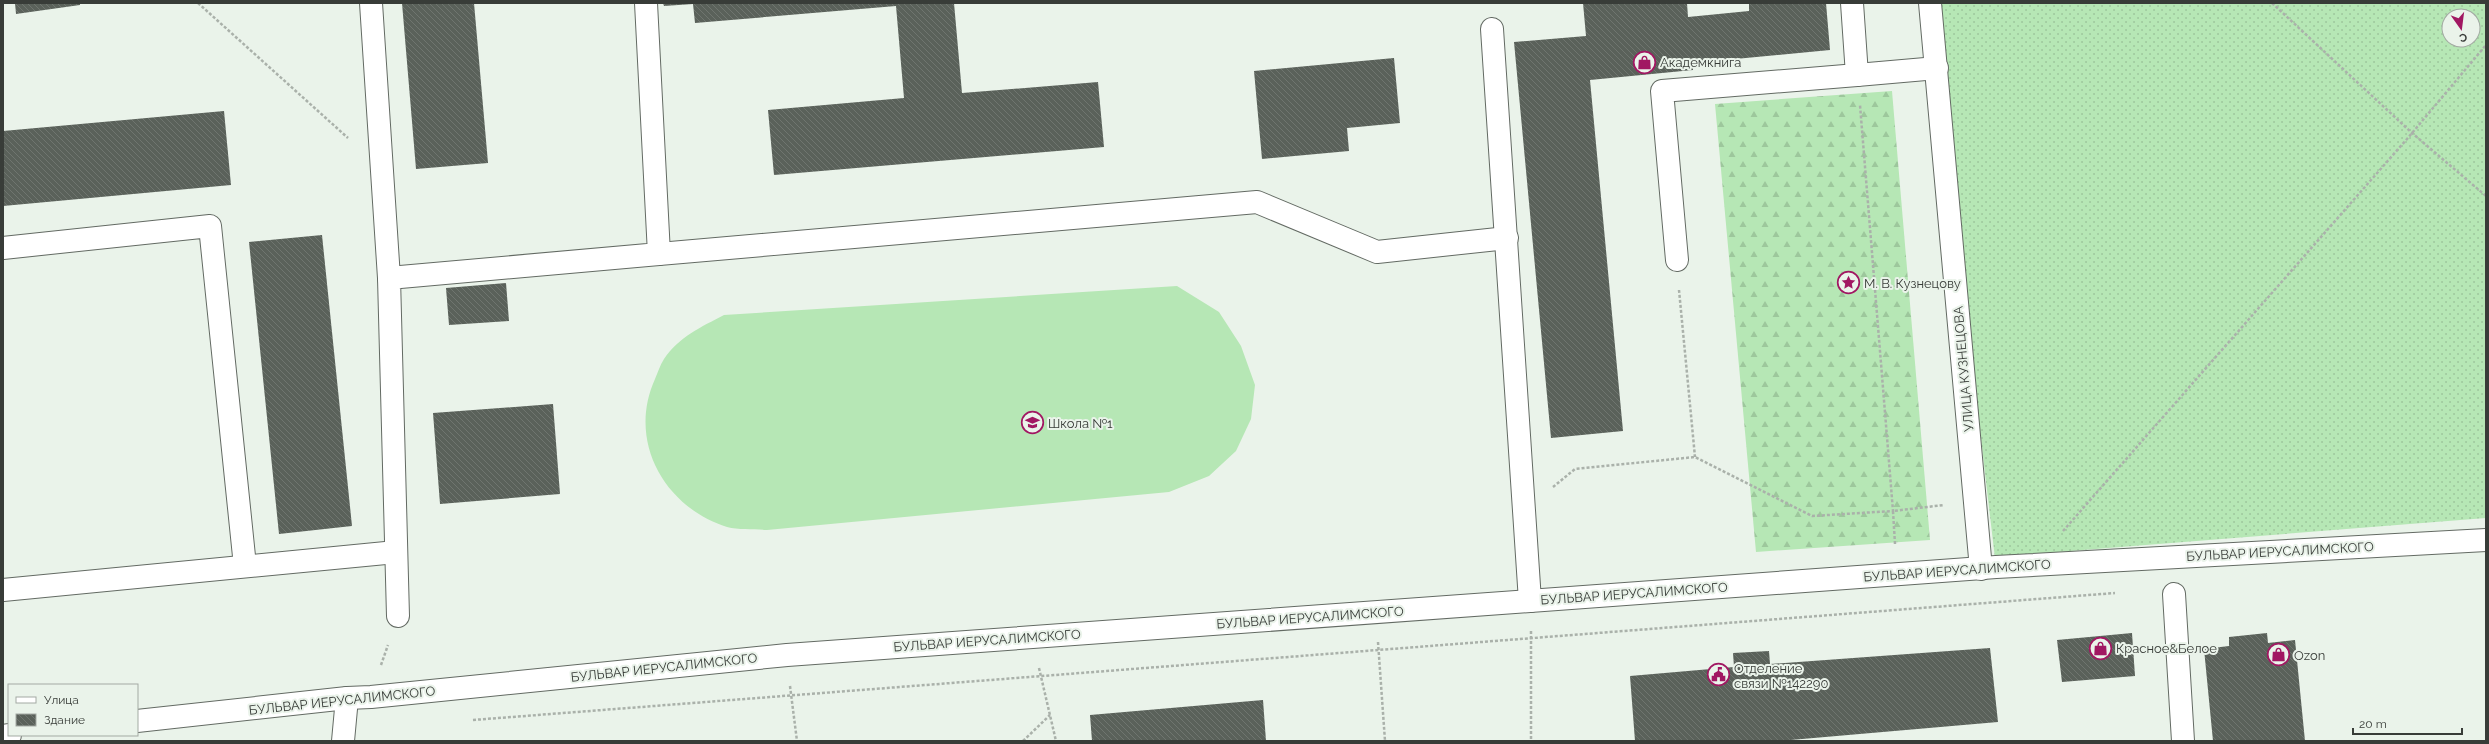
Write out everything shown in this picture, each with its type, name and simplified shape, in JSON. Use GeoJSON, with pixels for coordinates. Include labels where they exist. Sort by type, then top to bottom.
{"type":"FeatureCollection","features":[{"type":"Feature","properties":{"kind":"street"},"geometry":{"type":"LineString","coordinates":[[371,3],[389,278],[398,616]]}},
{"type":"Feature","properties":{"kind":"street"},"geometry":{"type":"LineString","coordinates":[[646,3],[659,254]]}},
{"type":"Feature","properties":{"kind":"street"},"geometry":{"type":"LineString","coordinates":[[1852,3],[1857,75]]}},
{"type":"Feature","properties":{"kind":"street","name":"УЛИЦА КУЗНЕЦОВА"},"geometry":{"type":"LineString","coordinates":[[1930,3],[1937,68],[1980,568]]}},
{"type":"Feature","properties":{"kind":"street"},"geometry":{"type":"LineString","coordinates":[[1492,29],[1530,601]]}},
{"type":"Feature","properties":{"kind":"street"},"geometry":{"type":"LineString","coordinates":[[1677,260],[1662,91],[1937,68]]}},
{"type":"Feature","properties":{"kind":"street"},"geometry":{"type":"LineString","coordinates":[[389,278],[1257,202],[1377,252],[1507,238]]}},
{"type":"Feature","properties":{"kind":"street"},"geometry":{"type":"LineString","coordinates":[[3,248],[210,226],[244,566]]}},
{"type":"Feature","properties":{"kind":"street","name":"БУЛЬВАР ИЕРУСАЛИМСКОГО"},"geometry":{"type":"LineString","coordinates":[[138,721],[347,698],[371,697],[787,655],[1980,568],[2486,540]]}},
{"type":"Feature","properties":{"kind":"street"},"geometry":{"type":"LineString","coordinates":[[3,590],[396,552]]}},
{"type":"Feature","properties":{"kind":"street"},"geometry":{"type":"LineString","coordinates":[[2174,594],[2183,741]]}},
{"type":"Feature","properties":{"kind":"street"},"geometry":{"type":"LineString","coordinates":[[343,741],[347,698]]}},
{"type":"Feature","properties":{"kind":"path"},"geometry":{"type":"LineString","coordinates":[[198,3],[381,167]]}},
{"type":"Feature","properties":{"kind":"path"},"geometry":{"type":"LineString","coordinates":[[2272,3],[2412,133],[2486,196]]}},
{"type":"Feature","properties":{"kind":"path"},"geometry":{"type":"LineString","coordinates":[[2034,565],[2412,133],[2486,45]]}},
{"type":"Feature","properties":{"kind":"path"},"geometry":{"type":"LineString","coordinates":[[1857,75],[1892,511]]}},
{"type":"Feature","properties":{"kind":"path"},"geometry":{"type":"LineString","coordinates":[[1677,260],[1695,457]]}},
{"type":"Feature","properties":{"kind":"path"},"geometry":{"type":"LineString","coordinates":[[1525,509],[1575,469],[1695,457],[1812,516],[1892,511],[1974,502]]}},
{"type":"Feature","properties":{"kind":"path"},"geometry":{"type":"LineString","coordinates":[[467,720],[2118,593]]}},
{"type":"Feature","properties":{"kind":"path"},"geometry":{"type":"LineString","coordinates":[[1530,601],[1531,741]]}},
{"type":"Feature","properties":{"kind":"path"},"geometry":{"type":"LineString","coordinates":[[371,697],[398,616]]}},
{"type":"Feature","properties":{"kind":"path"},"geometry":{"type":"LineString","coordinates":[[1379,650],[1385,741]]}},
{"type":"Feature","properties":{"kind":"path"},"geometry":{"type":"LineString","coordinates":[[787,655],[797,741]]}},
{"type":"Feature","properties":{"kind":"path"},"geometry":{"type":"LineString","coordinates":[[1044,686],[1056,741]]}},
{"type":"Feature","properties":{"kind":"path"},"geometry":{"type":"LineString","coordinates":[[1023,741],[1050,715]]}},
{"type":"Feature","properties":{"kind":"green space"},"geometry":{"type":"Polygon","coordinates":[[[1930,3],[2486,3],[2486,518],[2045,553],[1996,567],[1930,3]]]}},
{"type":"Feature","properties":{"kind":"green space"},"geometry":{"type":"Polygon","coordinates":[[[1892,91],[1930,540],[1756,552],[1715,104],[1892,91]]]}},
{"type":"Feature","properties":{"kind":"green space"},"geometry":{"type":"Polygon","coordinates":[[[1177,286],[1219,312],[1241,346],[1255,385],[1251,419],[1236,451],[1209,476],[1169,492],[767,530],[737,529],[727,527],[705,517],[685,504],[669,488],[657,469],[649,448],[646,425],[647,402],[660,366],[676,345],[699,328],[724,315],[1177,286]]]}},
{"type":"Feature","properties":{"kind":"building"},"geometry":{"type":"Polygon","coordinates":[[[15,3],[80,3],[80,5],[16,14],[15,3]]]}},
{"type":"Feature","properties":{"kind":"building"},"geometry":{"type":"Polygon","coordinates":[[[402,3],[474,3],[488,163],[416,169],[402,3]]]}},
{"type":"Feature","properties":{"kind":"building"},"geometry":{"type":"Polygon","coordinates":[[[663,3],[954,3],[962,93],[1098,82],[1104,147],[774,175],[768,110],[904,98],[896,6],[695,23],[693,4],[664,6],[663,3]]]}},
{"type":"Feature","properties":{"kind":"building"},"geometry":{"type":"Polygon","coordinates":[[[1583,3],[1687,3],[1688,17],[1749,11],[1749,3],[1826,3],[1830,50],[1693,63],[1693,70],[1590,80],[1623,431],[1551,438],[1514,42],[1586,36],[1583,3]]]}},
{"type":"Feature","properties":{"kind":"building"},"geometry":{"type":"Polygon","coordinates":[[[1394,58],[1400,123],[1347,128],[1349,151],[1262,159],[1254,71],[1394,58]]]}},
{"type":"Feature","properties":{"kind":"building"},"geometry":{"type":"Polygon","coordinates":[[[224,111],[231,185],[3,206],[3,131],[224,111]]]}},
{"type":"Feature","properties":{"kind":"building"},"geometry":{"type":"Polygon","coordinates":[[[322,235],[352,526],[279,534],[249,242],[322,235]]]}},
{"type":"Feature","properties":{"kind":"building"},"geometry":{"type":"Polygon","coordinates":[[[506,283],[509,321],[449,325],[446,288],[506,283]]]}},
{"type":"Feature","properties":{"kind":"building"},"geometry":{"type":"Polygon","coordinates":[[[553,404],[560,494],[440,504],[433,413],[553,404]]]}},
{"type":"Feature","properties":{"kind":"building"},"geometry":{"type":"Polygon","coordinates":[[[2132,633],[2135,676],[2062,682],[2057,640],[2132,633]]]}},
{"type":"Feature","properties":{"kind":"building"},"geometry":{"type":"Polygon","coordinates":[[[2267,633],[2268,643],[2295,640],[2305,741],[2213,741],[2204,649],[2229,646],[2229,637],[2267,633]]]}},
{"type":"Feature","properties":{"kind":"building"},"geometry":{"type":"Polygon","coordinates":[[[1990,648],[1998,722],[1779,741],[1635,741],[1630,676],[1734,667],[1733,653],[1769,651],[1770,664],[1990,648]]]}},
{"type":"Feature","properties":{"kind":"building"},"geometry":{"type":"Polygon","coordinates":[[[1263,700],[1266,741],[1092,741],[1090,715],[1263,700]]]}},
{"type":"Feature","properties":{"kind":"place","name":"Академкнига"},"geometry":{"type":"Point","coordinates":[1644,62]}},
{"type":"Feature","properties":{"kind":"place","name":"М. В. Кузнецову"},"geometry":{"type":"Point","coordinates":[1848,283]}},
{"type":"Feature","properties":{"kind":"place","name":"Школа №1"},"geometry":{"type":"Point","coordinates":[1032,423]}},
{"type":"Feature","properties":{"kind":"place","name":"Красное&Белое"},"geometry":{"type":"Point","coordinates":[2101,648]}},
{"type":"Feature","properties":{"kind":"place","name":"Ozon"},"geometry":{"type":"Point","coordinates":[2278,655]}},
{"type":"Feature","properties":{"kind":"place","name":"Отделение связи №142290"},"geometry":{"type":"Point","coordinates":[1718,675]}}]}
